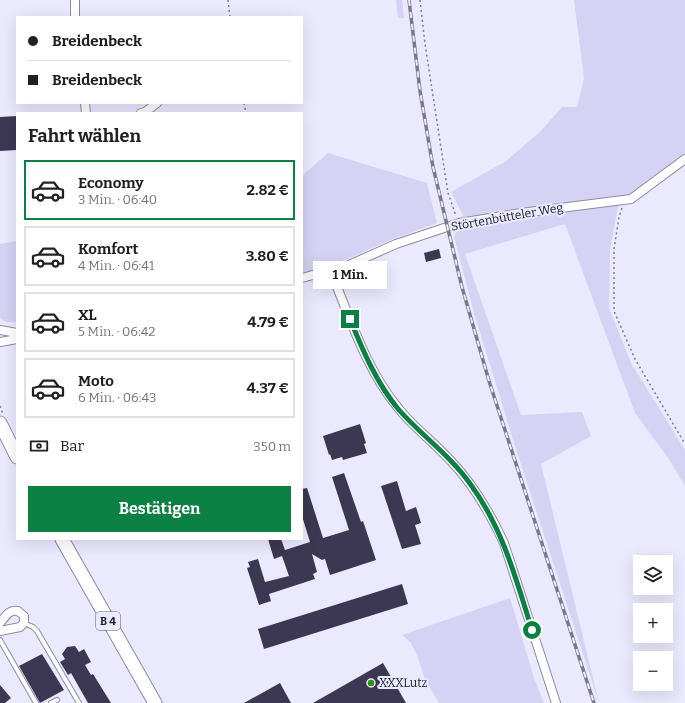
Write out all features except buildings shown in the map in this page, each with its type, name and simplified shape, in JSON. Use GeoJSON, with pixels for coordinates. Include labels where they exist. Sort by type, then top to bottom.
{"type":"FeatureCollection","features":[{"type":"Feature","properties":{"kind":"main road"},"geometry":{"type":"LineString","coordinates":[[0,423],[16,455]]}},
{"type":"Feature","properties":{"kind":"main road","name":"B 4"},"geometry":{"type":"LineString","coordinates":[[63,540],[155,703]]}},
{"type":"Feature","properties":{"kind":"street"},"geometry":{"type":"LineString","coordinates":[[75,0],[76,16]]}},
{"type":"Feature","properties":{"kind":"street"},"geometry":{"type":"LineString","coordinates":[[145,112],[156,104]]}},
{"type":"Feature","properties":{"kind":"street","name":"Störtenbütteler Weg"},"geometry":{"type":"LineString","coordinates":[[330,276],[342,268],[396,244],[459,223],[521,213],[631,199],[685,159]]}},
{"type":"Feature","properties":{"kind":"street"},"geometry":{"type":"LineString","coordinates":[[303,278],[320,273],[330,276],[335,282],[366,357],[377,378],[399,410],[451,461],[470,484],[494,521],[504,543],[556,703]]}},
{"type":"Feature","properties":{"kind":"street"},"geometry":{"type":"LineString","coordinates":[[0,330],[16,333]]}},
{"type":"Feature","properties":{"kind":"street"},"geometry":{"type":"LineString","coordinates":[[0,342],[16,339]]}},
{"type":"Feature","properties":{"kind":"street"},"geometry":{"type":"LineString","coordinates":[[0,623],[10,612],[15,610],[22,614],[24,622],[20,628],[0,631]]}},
{"type":"Feature","properties":{"kind":"lane"},"geometry":{"type":"LineString","coordinates":[[24,622],[37,631],[79,703]]}},
{"type":"Feature","properties":{"kind":"lane"},"geometry":{"type":"LineString","coordinates":[[0,640],[36,703]]}},
{"type":"Feature","properties":{"kind":"lane"},"geometry":{"type":"LineString","coordinates":[[52,703],[57,700]]}},
{"type":"Feature","properties":{"kind":"path"},"geometry":{"type":"LineString","coordinates":[[228,0],[230,16]]}},
{"type":"Feature","properties":{"kind":"path"},"geometry":{"type":"LineString","coordinates":[[420,0],[425,44],[448,193],[459,223]]}},
{"type":"Feature","properties":{"kind":"path"},"geometry":{"type":"LineString","coordinates":[[625,200],[619,217],[614,249],[614,310],[635,359],[685,444]]}},
{"type":"Feature","properties":{"kind":"shaded area"},"geometry":{"type":"Polygon","coordinates":[[[396,0],[402,0],[404,18],[398,18],[396,0]]]}},
{"type":"Feature","properties":{"kind":"shaded area"},"geometry":{"type":"Polygon","coordinates":[[[574,0],[685,0],[685,154],[631,195],[621,196],[610,250],[609,308],[631,363],[685,450],[685,486],[669,459],[635,413],[565,224],[465,254],[521,415],[582,412],[591,436],[541,464],[599,703],[515,446],[474,313],[454,237],[463,215],[451,192],[506,161],[541,131],[562,107],[577,107],[584,78],[574,0]]]}},
{"type":"Feature","properties":{"kind":"shaded area"},"geometry":{"type":"Polygon","coordinates":[[[328,153],[427,183],[437,223],[393,239],[328,267],[303,273],[303,175],[328,153]]]}},
{"type":"Feature","properties":{"kind":"shaded area"},"geometry":{"type":"Polygon","coordinates":[[[16,241],[16,322],[6,322],[0,318],[0,244],[16,241]]]}},
{"type":"Feature","properties":{"kind":"shaded area"},"geometry":{"type":"Polygon","coordinates":[[[510,598],[534,678],[544,703],[439,703],[425,679],[417,655],[411,643],[402,635],[510,598]]]}},
{"type":"Feature","properties":{"kind":"railway"},"geometry":{"type":"LineString","coordinates":[[409,0],[420,91],[433,167],[462,287],[489,381],[594,703]]}},
{"type":"Feature","properties":{"kind":"place","name":"XXXLutz"},"geometry":{"type":"Point","coordinates":[371,683]}},
{"type":"Feature","properties":{"kind":"route"},"geometry":{"type":"LineString","coordinates":[[350,319],[366,357],[377,378],[399,410],[451,461],[484,503],[504,543],[532,630]]}}]}
